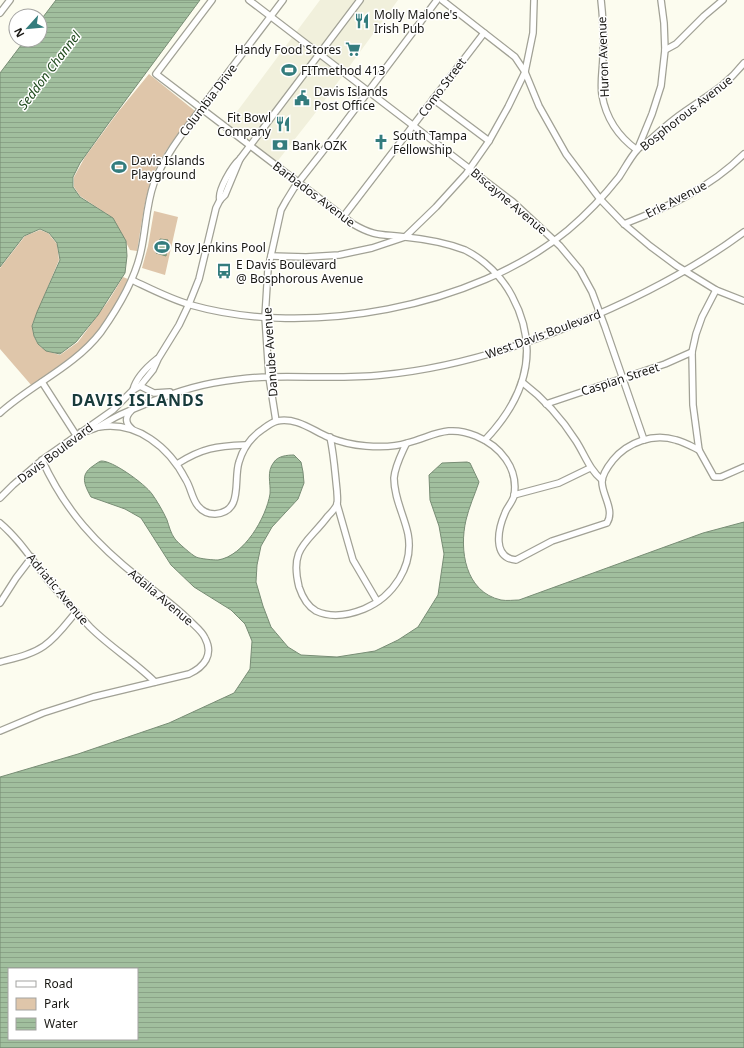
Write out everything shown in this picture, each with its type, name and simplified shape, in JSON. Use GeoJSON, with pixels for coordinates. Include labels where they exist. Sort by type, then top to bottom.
{"type":"FeatureCollection","features":[{"type":"Feature","properties":{"kind":"street"},"geometry":{"type":"LineString","coordinates":[[0,13],[10,0]]}},
{"type":"Feature","properties":{"kind":"street","name":"Barbados Avenue"},"geometry":{"type":"LineString","coordinates":[[212,0],[156,74],[343,217],[363,230],[382,235],[435,242],[464,250],[479,259],[497,274],[509,290],[522,318],[527,343],[526,363],[522,382],[510,409],[496,429],[485,440]]}},
{"type":"Feature","properties":{"kind":"street","name":"Biscayne Avenue"},"geometry":{"type":"LineString","coordinates":[[249,0],[470,168],[513,202],[554,240],[580,270],[592,292],[644,440]]}},
{"type":"Feature","properties":{"kind":"street","name":"Columbia Drive"},"geometry":{"type":"LineString","coordinates":[[0,413],[75,358],[100,333],[113,314],[132,280],[141,252],[154,183],[165,160],[201,109],[283,0]]}},
{"type":"Feature","properties":{"kind":"street"},"geometry":{"type":"LineString","coordinates":[[133,390],[140,386],[153,370],[189,304],[198,279],[211,226],[220,200],[225,195],[240,159],[360,0]]}},
{"type":"Feature","properties":{"kind":"street","name":"Danube Avenue"},"geometry":{"type":"LineString","coordinates":[[276,421],[269,377],[265,317],[267,282],[281,210],[298,183],[437,0]]}},
{"type":"Feature","properties":{"kind":"street"},"geometry":{"type":"LineString","coordinates":[[442,0],[515,57],[525,72],[539,106],[577,169],[600,199],[624,224],[650,246],[685,272],[716,290],[744,301]]}},
{"type":"Feature","properties":{"kind":"street"},"geometry":{"type":"LineString","coordinates":[[271,256],[306,257],[339,255],[372,248],[405,237],[441,202],[470,168],[489,141],[525,72],[533,33],[534,0]]}},
{"type":"Feature","properties":{"kind":"street","name":"Huron Avenue"},"geometry":{"type":"LineString","coordinates":[[601,0],[603,54],[602,94],[613,124],[624,139],[637,150]]}},
{"type":"Feature","properties":{"kind":"street"},"geometry":{"type":"LineString","coordinates":[[637,150],[652,114],[661,86],[665,50],[661,0]]}},
{"type":"Feature","properties":{"kind":"street"},"geometry":{"type":"LineString","coordinates":[[665,50],[676,44],[704,16],[723,0]]}},
{"type":"Feature","properties":{"kind":"street","name":"Como Street"},"geometry":{"type":"LineString","coordinates":[[343,217],[484,33]]}},
{"type":"Feature","properties":{"kind":"street","name":"Bosphorous Avenue"},"geometry":{"type":"LineString","coordinates":[[132,280],[156,292],[189,304],[230,313],[265,317],[320,317],[374,311],[407,305],[445,294],[497,274],[525,260],[554,240],[578,221],[600,199],[620,176],[637,150],[684,112],[716,92],[736,74],[744,63]]}},
{"type":"Feature","properties":{"kind":"street"},"geometry":{"type":"LineString","coordinates":[[433,99],[489,141]]}},
{"type":"Feature","properties":{"kind":"street","name":"Erie Avenue"},"geometry":{"type":"LineString","coordinates":[[624,224],[692,194],[717,178],[744,154]]}},
{"type":"Feature","properties":{"kind":"street","name":"West Davis Boulevard"},"geometry":{"type":"LineString","coordinates":[[140,386],[154,393],[178,391],[228,381],[269,377],[332,378],[401,373],[461,362],[527,343],[636,298],[685,272],[744,232]]}},
{"type":"Feature","properties":{"kind":"street"},"geometry":{"type":"LineString","coordinates":[[716,290],[702,317],[692,352],[693,405],[699,450],[712,476],[716,478],[721,478],[744,467]]}},
{"type":"Feature","properties":{"kind":"street","name":"Caspian Street"},"geometry":{"type":"LineString","coordinates":[[546,404],[665,364],[692,352]]}},
{"type":"Feature","properties":{"kind":"street"},"geometry":{"type":"LineString","coordinates":[[133,390],[134,383],[148,366],[158,359]]}},
{"type":"Feature","properties":{"kind":"street"},"geometry":{"type":"LineString","coordinates":[[42,382],[78,434]]}},
{"type":"Feature","properties":{"kind":"street"},"geometry":{"type":"LineString","coordinates":[[99,427],[114,426],[132,429],[153,440],[177,464],[199,507],[210,514],[228,510],[236,499],[237,471],[245,445],[262,430],[276,421],[292,421],[303,424],[330,437],[352,444],[365,446],[406,444],[439,432],[457,431],[475,436],[485,440],[502,454],[512,469],[514,495],[505,512],[498,544],[505,556],[516,560],[552,541],[607,523],[610,518],[602,480],[590,468],[572,434],[546,404],[522,382]]}},
{"type":"Feature","properties":{"kind":"street","name":"Davis Boulevard"},"geometry":{"type":"LineString","coordinates":[[0,498],[42,460],[112,410],[133,390]]}},
{"type":"Feature","properties":{"kind":"street","name":"West Davis Boulevard"},"geometry":{"type":"LineString","coordinates":[[78,434],[99,427],[132,410],[178,391]]}},
{"type":"Feature","properties":{"kind":"street"},"geometry":{"type":"LineString","coordinates":[[132,410],[127,416],[126,420],[132,429]]}},
{"type":"Feature","properties":{"kind":"street"},"geometry":{"type":"LineString","coordinates":[[330,437],[335,471],[337,504],[353,560],[377,602]]}},
{"type":"Feature","properties":{"kind":"street"},"geometry":{"type":"LineString","coordinates":[[602,480],[611,463],[620,452],[644,440],[659,438],[671,439],[699,450]]}},
{"type":"Feature","properties":{"kind":"street"},"geometry":{"type":"LineString","coordinates":[[337,504],[300,549],[297,560],[297,575],[301,592],[310,606],[325,614],[336,615],[353,613],[368,608],[393,588],[404,571],[409,546],[408,533],[398,500],[394,478],[397,465],[406,444]]}},
{"type":"Feature","properties":{"kind":"street"},"geometry":{"type":"LineString","coordinates":[[177,464],[208,448],[245,445]]}},
{"type":"Feature","properties":{"kind":"street","name":"Adalia Avenue"},"geometry":{"type":"LineString","coordinates":[[0,730],[43,713],[80,701],[184,676],[202,667],[206,662],[209,650],[206,639],[199,629],[180,611],[108,552],[79,521],[58,493],[42,460]]}},
{"type":"Feature","properties":{"kind":"street"},"geometry":{"type":"LineString","coordinates":[[514,495],[554,484],[590,468]]}},
{"type":"Feature","properties":{"kind":"street","name":"Adriatic Avenue"},"geometry":{"type":"LineString","coordinates":[[0,523],[32,557],[62,597],[76,612],[105,641],[155,682]]}},
{"type":"Feature","properties":{"kind":"street"},"geometry":{"type":"LineString","coordinates":[[0,603],[32,557]]}},
{"type":"Feature","properties":{"kind":"street"},"geometry":{"type":"LineString","coordinates":[[0,662],[30,653],[43,646],[55,637],[76,612]]}},
{"type":"Feature","properties":{"kind":"shaded area"},"geometry":{"type":"Polygon","coordinates":[[[320,0],[398,0],[313,116],[276,163],[249,140],[227,125],[320,0]]]}},
{"type":"Feature","properties":{"kind":"green space","name":"Davis Islands Playground"},"geometry":{"type":"Polygon","coordinates":[[[149,74],[195,111],[160,160],[152,178],[145,205],[137,251],[130,250],[113,218],[80,196],[74,187],[74,177],[85,157],[118,112],[149,74]]]}},
{"type":"Feature","properties":{"kind":"green space"},"geometry":{"type":"Polygon","coordinates":[[[154,211],[178,217],[165,275],[142,268],[148,246],[154,211]]]}},
{"type":"Feature","properties":{"kind":"green space"},"geometry":{"type":"Polygon","coordinates":[[[40,230],[48,233],[57,244],[59,260],[32,325],[37,342],[43,349],[60,355],[78,342],[109,300],[123,277],[128,279],[105,321],[84,349],[65,365],[32,386],[0,349],[0,268],[25,236],[40,230]]]}},
{"type":"Feature","properties":{"kind":"water","name":"Seddon Channel"},"geometry":{"type":"Polygon","coordinates":[[[56,0],[200,0],[80,163],[73,177],[73,187],[80,197],[113,218],[126,241],[127,256],[125,273],[98,315],[76,342],[60,354],[46,351],[38,344],[34,336],[32,326],[60,260],[57,243],[49,233],[40,229],[24,236],[0,267],[0,73],[19,48],[48,48],[48,10],[56,0]]]}},
{"type":"Feature","properties":{"kind":"water"},"geometry":{"type":"Polygon","coordinates":[[[160,239],[168,240],[166,256],[156,253],[160,239]]]}},
{"type":"Feature","properties":{"kind":"water"},"geometry":{"type":"Polygon","coordinates":[[[294,455],[301,462],[304,483],[298,499],[272,527],[261,546],[257,565],[256,582],[271,627],[288,647],[301,655],[337,657],[375,651],[398,640],[418,627],[438,595],[444,554],[439,526],[430,500],[429,475],[442,463],[470,463],[479,482],[470,505],[464,532],[463,544],[467,568],[472,579],[479,588],[489,595],[501,600],[519,600],[703,533],[744,522],[744,1048],[0,1048],[0,777],[78,754],[169,723],[234,693],[250,669],[252,641],[245,624],[231,610],[194,587],[171,565],[141,518],[125,509],[91,497],[84,481],[86,473],[89,469],[101,461],[113,464],[128,473],[143,484],[152,494],[160,506],[172,535],[179,543],[196,557],[218,560],[228,557],[245,544],[259,524],[268,504],[270,494],[270,470],[274,462],[283,456],[294,455]]]}},
{"type":"Feature","properties":{"kind":"place","name":"Molly Malone's Irish Pub"},"geometry":{"type":"Point","coordinates":[362,21]}},
{"type":"Feature","properties":{"kind":"place","name":"Handy Food Stores"},"geometry":{"type":"Point","coordinates":[353,49]}},
{"type":"Feature","properties":{"kind":"place","name":"FITmethod 413"},"geometry":{"type":"Point","coordinates":[289,70]}},
{"type":"Feature","properties":{"kind":"place","name":"Davis Islands Post Office"},"geometry":{"type":"Point","coordinates":[302,98]}},
{"type":"Feature","properties":{"kind":"place","name":"Fit Bowl Company"},"geometry":{"type":"Point","coordinates":[283,124]}},
{"type":"Feature","properties":{"kind":"place","name":"South Tampa Fellowship"},"geometry":{"type":"Point","coordinates":[381,142]}},
{"type":"Feature","properties":{"kind":"place","name":"Bank OZK"},"geometry":{"type":"Point","coordinates":[280,145]}},
{"type":"Feature","properties":{"kind":"place","name":"Davis Islands Playground"},"geometry":{"type":"Point","coordinates":[119,167]}},
{"type":"Feature","properties":{"kind":"place","name":"Roy Jenkins Pool"},"geometry":{"type":"Point","coordinates":[162,247]}},
{"type":"Feature","properties":{"kind":"place","name":"E Davis Boulevard @ Bosphorous Avenue"},"geometry":{"type":"Point","coordinates":[224,271]}},
{"type":"Feature","properties":{"kind":"district","name":"DAVIS ISLANDS"},"geometry":{"type":"Point","coordinates":[138,400]}}]}
